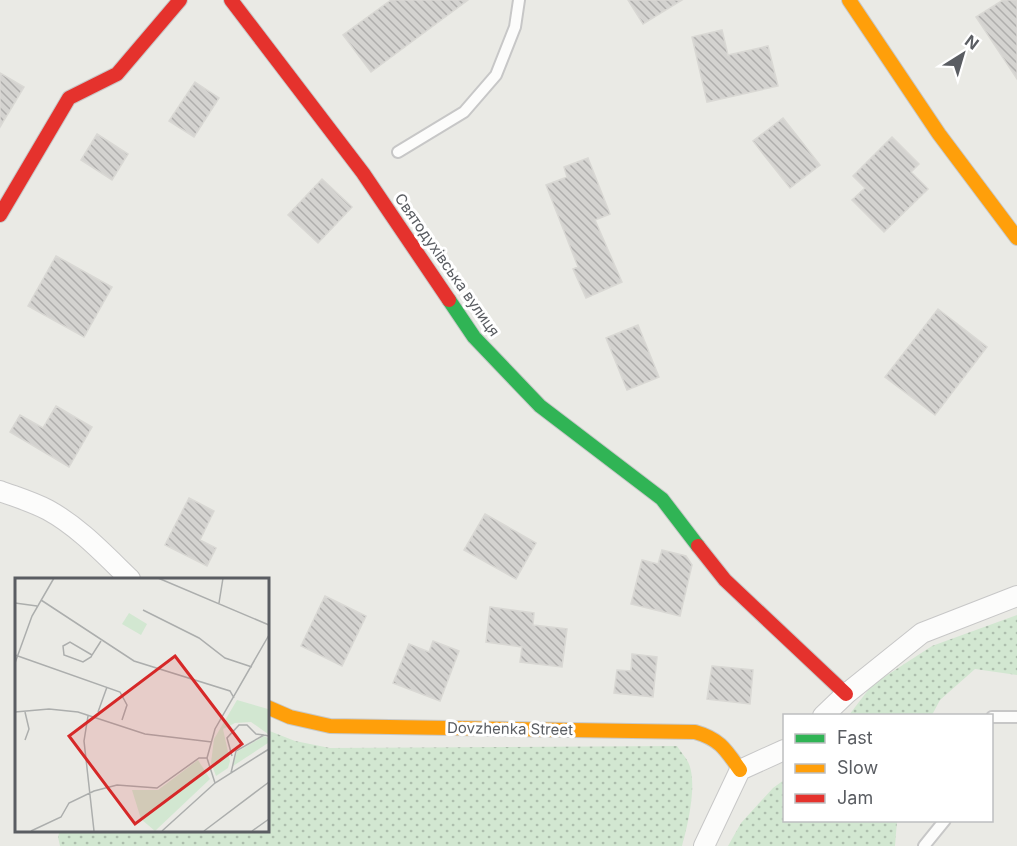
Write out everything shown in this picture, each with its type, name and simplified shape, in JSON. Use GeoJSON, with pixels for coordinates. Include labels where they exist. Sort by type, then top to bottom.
{"type":"FeatureCollection","features":[{"type":"Feature","properties":{"kind":"street"},"geometry":{"type":"LineString","coordinates":[[0,215],[69,98],[117,74],[180,0]]}},
{"type":"Feature","properties":{"kind":"street","name":"Святодухівська вулиця"},"geometry":{"type":"LineString","coordinates":[[231,0],[363,173],[474,336],[540,406],[663,499],[725,580],[846,694]]}},
{"type":"Feature","properties":{"kind":"street"},"geometry":{"type":"LineString","coordinates":[[849,0],[939,134],[1017,238]]}},
{"type":"Feature","properties":{"kind":"street"},"geometry":{"type":"LineString","coordinates":[[0,491],[47,510],[70,524],[129,578]]}},
{"type":"Feature","properties":{"kind":"street"},"geometry":{"type":"LineString","coordinates":[[826,714],[846,694],[922,633],[1017,596]]}},
{"type":"Feature","properties":{"kind":"street","name":"Dovzhenka Street"},"geometry":{"type":"LineString","coordinates":[[268,708],[297,721],[330,726],[695,732],[720,741],[740,770]]}},
{"type":"Feature","properties":{"kind":"street"},"geometry":{"type":"LineString","coordinates":[[704,846],[740,770],[783,750]]}},
{"type":"Feature","properties":{"kind":"lane"},"geometry":{"type":"LineString","coordinates":[[398,152],[464,112],[496,75],[515,27],[519,0]]}},
{"type":"Feature","properties":{"kind":"lane"},"geometry":{"type":"LineString","coordinates":[[993,717],[1017,717]]}},
{"type":"Feature","properties":{"kind":"lane"},"geometry":{"type":"LineString","coordinates":[[924,846],[943,822]]}},
{"type":"Feature","properties":{"kind":"green space"},"geometry":{"type":"Polygon","coordinates":[[[1017,615],[1017,675],[975,669],[940,700],[933,714],[850,714],[872,685],[932,646],[1017,615]]]}},
{"type":"Feature","properties":{"kind":"green space"},"geometry":{"type":"Polygon","coordinates":[[[268,730],[295,741],[330,748],[677,746],[688,762],[692,780],[691,803],[682,846],[60,846],[58,837],[60,831],[268,831],[268,730]]]}},
{"type":"Feature","properties":{"kind":"green space"},"geometry":{"type":"Polygon","coordinates":[[[783,781],[783,822],[897,822],[895,846],[728,846],[741,823],[773,788],[783,781]]]}},
{"type":"Feature","properties":{"kind":"building"},"geometry":{"type":"Polygon","coordinates":[[[391,0],[468,0],[371,72],[343,35],[391,0]]]}},
{"type":"Feature","properties":{"kind":"building"},"geometry":{"type":"Polygon","coordinates":[[[628,0],[682,0],[643,24],[628,0]]]}},
{"type":"Feature","properties":{"kind":"building"},"geometry":{"type":"Polygon","coordinates":[[[1003,0],[1017,0],[1017,79],[976,17],[1003,0]]]}},
{"type":"Feature","properties":{"kind":"building"},"geometry":{"type":"Polygon","coordinates":[[[722,30],[728,55],[768,46],[778,86],[707,102],[692,37],[722,30]]]}},
{"type":"Feature","properties":{"kind":"building"},"geometry":{"type":"Polygon","coordinates":[[[0,73],[24,87],[0,127],[0,73]]]}},
{"type":"Feature","properties":{"kind":"building"},"geometry":{"type":"Polygon","coordinates":[[[195,82],[219,98],[194,137],[169,121],[195,82]]]}},
{"type":"Feature","properties":{"kind":"building"},"geometry":{"type":"Polygon","coordinates":[[[783,118],[820,165],[790,188],[753,141],[783,118]]]}},
{"type":"Feature","properties":{"kind":"building"},"geometry":{"type":"Polygon","coordinates":[[[97,134],[128,154],[112,180],[81,160],[97,134]]]}},
{"type":"Feature","properties":{"kind":"building"},"geometry":{"type":"Polygon","coordinates":[[[892,137],[919,164],[911,172],[928,189],[884,232],[852,200],[865,188],[853,176],[892,137]]]}},
{"type":"Feature","properties":{"kind":"building"},"geometry":{"type":"Polygon","coordinates":[[[588,158],[610,214],[595,220],[622,282],[586,298],[573,269],[578,267],[546,185],[567,177],[564,167],[588,158]]]}},
{"type":"Feature","properties":{"kind":"building"},"geometry":{"type":"Polygon","coordinates":[[[322,179],[352,207],[318,243],[288,215],[322,179]]]}},
{"type":"Feature","properties":{"kind":"building"},"geometry":{"type":"Polygon","coordinates":[[[56,256],[112,287],[84,337],[28,306],[56,256]]]}},
{"type":"Feature","properties":{"kind":"building"},"geometry":{"type":"Polygon","coordinates":[[[938,309],[987,347],[935,415],[885,377],[938,309]]]}},
{"type":"Feature","properties":{"kind":"building"},"geometry":{"type":"Polygon","coordinates":[[[638,325],[659,377],[627,390],[606,338],[638,325]]]}},
{"type":"Feature","properties":{"kind":"building"},"geometry":{"type":"Polygon","coordinates":[[[56,406],[92,427],[69,467],[10,432],[20,415],[43,428],[56,406]]]}},
{"type":"Feature","properties":{"kind":"building"},"geometry":{"type":"Polygon","coordinates":[[[189,498],[214,511],[200,540],[216,548],[207,566],[165,545],[189,498]]]}},
{"type":"Feature","properties":{"kind":"building"},"geometry":{"type":"Polygon","coordinates":[[[485,514],[536,543],[516,579],[464,550],[485,514]]]}},
{"type":"Feature","properties":{"kind":"building"},"geometry":{"type":"Polygon","coordinates":[[[662,550],[686,556],[692,565],[680,616],[631,604],[642,560],[658,564],[662,550]]]}},
{"type":"Feature","properties":{"kind":"building"},"geometry":{"type":"Polygon","coordinates":[[[325,596],[366,616],[342,666],[301,646],[325,596]]]}},
{"type":"Feature","properties":{"kind":"building"},"geometry":{"type":"Polygon","coordinates":[[[490,607],[534,613],[533,625],[567,629],[562,667],[520,662],[522,647],[486,642],[490,607]]]}},
{"type":"Feature","properties":{"kind":"building"},"geometry":{"type":"Polygon","coordinates":[[[433,641],[459,651],[440,701],[393,683],[409,644],[429,652],[433,641]]]}},
{"type":"Feature","properties":{"kind":"building"},"geometry":{"type":"Polygon","coordinates":[[[632,654],[657,657],[653,697],[614,693],[617,670],[631,671],[632,654]]]}},
{"type":"Feature","properties":{"kind":"building"},"geometry":{"type":"Polygon","coordinates":[[[712,666],[753,670],[750,704],[707,699],[712,666]]]}},
{"type":"Feature","properties":{"kind":"traffic: fast"},"geometry":{"type":"LineString","coordinates":[[449,300],[474,337],[540,406],[662,499],[698,546]]}},
{"type":"Feature","properties":{"kind":"traffic: slow"},"geometry":{"type":"LineString","coordinates":[[849,0],[939,134],[1017,238]]}},
{"type":"Feature","properties":{"kind":"traffic: slow"},"geometry":{"type":"LineString","coordinates":[[268,707],[290,717],[330,726],[695,732],[711,738],[722,746],[740,770]]}},
{"type":"Feature","properties":{"kind":"traffic: jam"},"geometry":{"type":"LineString","coordinates":[[0,215],[69,98],[117,74],[180,0]]}},
{"type":"Feature","properties":{"kind":"traffic: jam"},"geometry":{"type":"LineString","coordinates":[[231,0],[363,173],[449,300]]}},
{"type":"Feature","properties":{"kind":"traffic: jam"},"geometry":{"type":"LineString","coordinates":[[698,546],[725,580],[846,694]]}}]}
